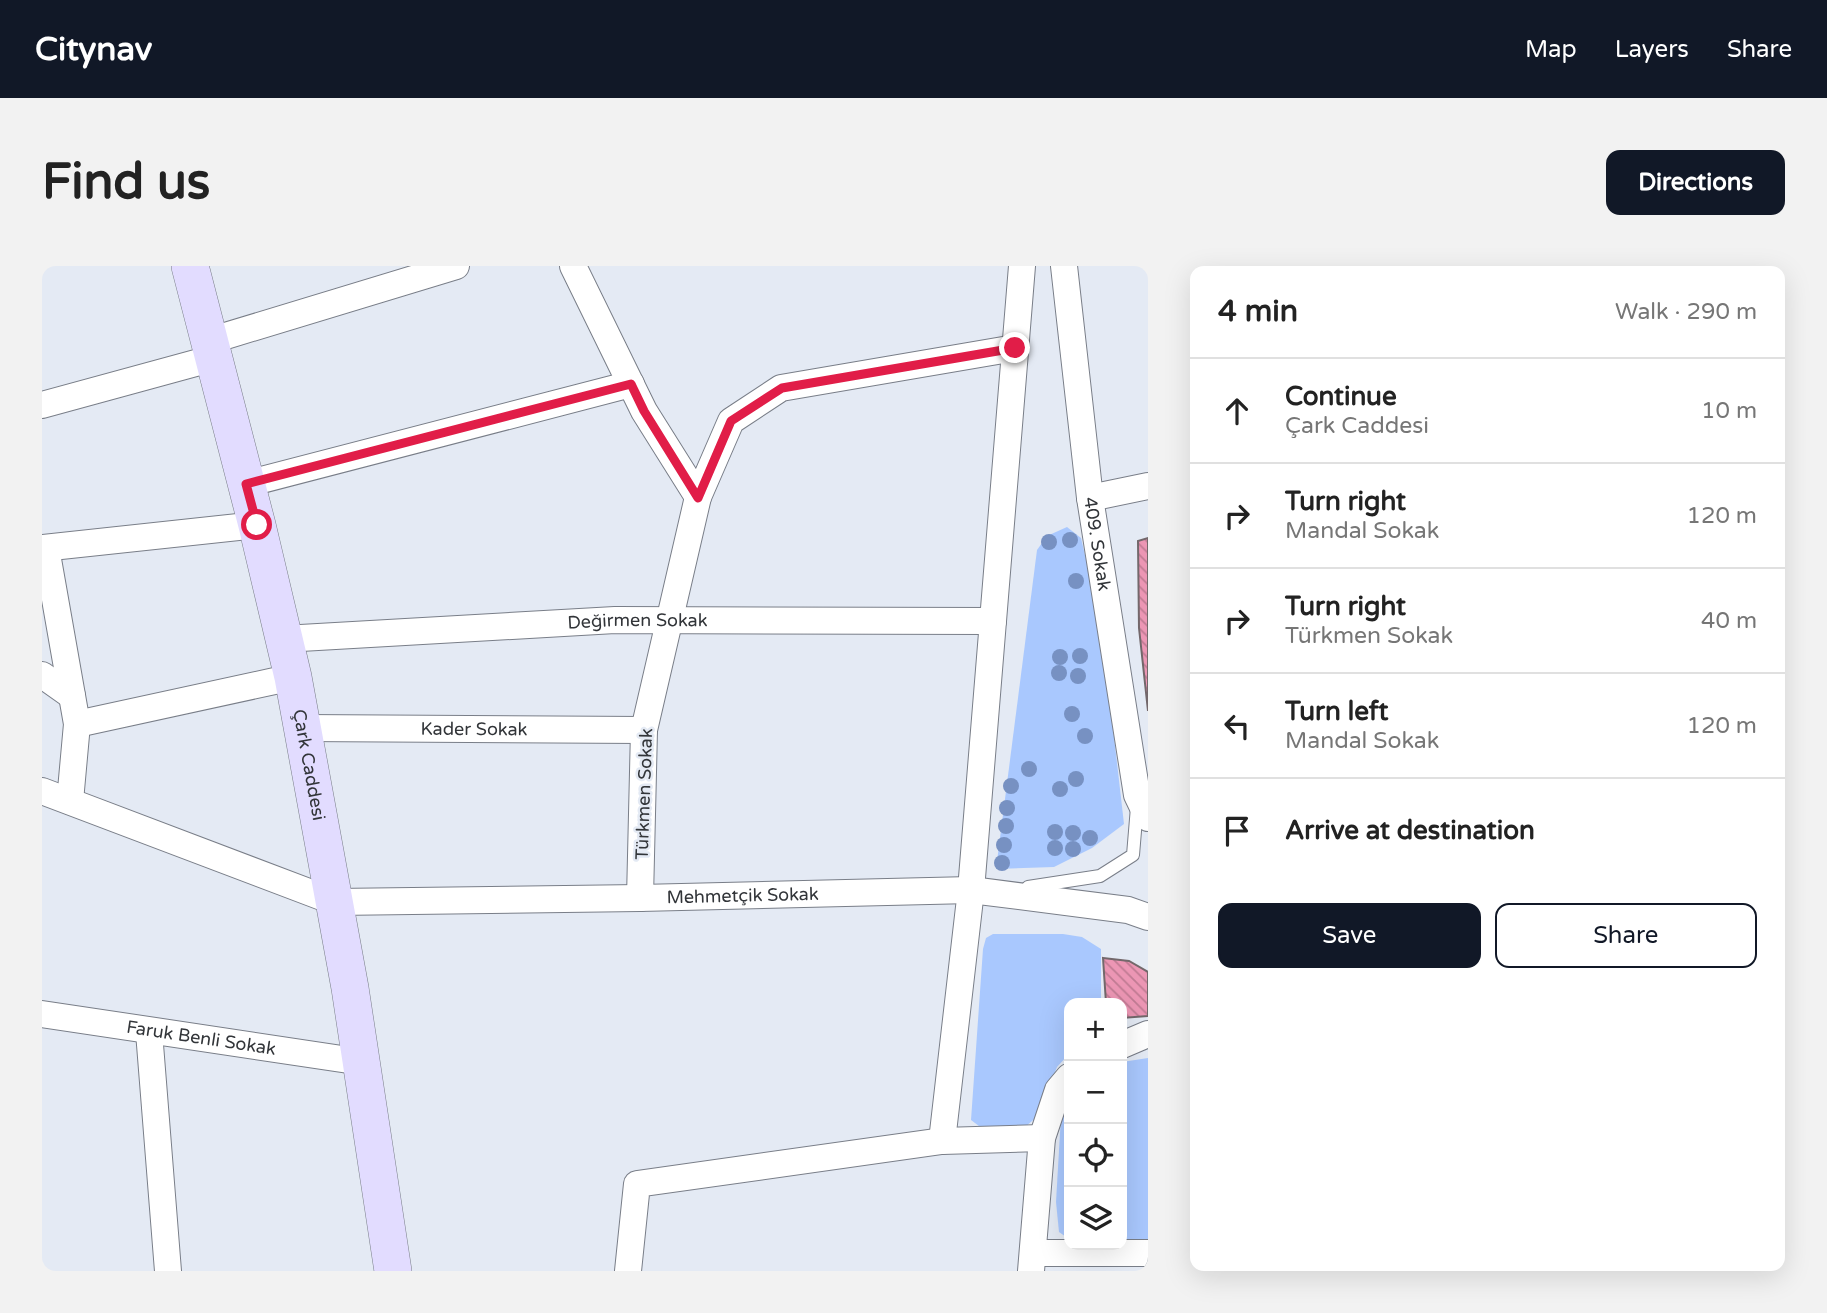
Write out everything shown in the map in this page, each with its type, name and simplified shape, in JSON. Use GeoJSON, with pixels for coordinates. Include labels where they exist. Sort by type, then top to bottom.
{"type":"FeatureCollection","features":[{"type":"Feature","properties":{"kind":"main road","name":"Çark Caddesi"},"geometry":{"type":"LineString","coordinates":[[190,266],[293,677],[362,1062],[393,1271]]}},
{"type":"Feature","properties":{"kind":"street"},"geometry":{"type":"LineString","coordinates":[[42,405],[456,266]]}},
{"type":"Feature","properties":{"kind":"street"},"geometry":{"type":"LineString","coordinates":[[573,266],[644,411],[698,498]]}},
{"type":"Feature","properties":{"kind":"street"},"geometry":{"type":"LineString","coordinates":[[942,1142],[971,890],[1022,266]]}},
{"type":"Feature","properties":{"kind":"street","name":"409. Sokak"},"geometry":{"type":"LineString","coordinates":[[1064,266],[1090,498],[1144,802]]}},
{"type":"Feature","properties":{"kind":"street","name":"Türkmen Sokak"},"geometry":{"type":"LineString","coordinates":[[640,898],[644,730],[698,498],[731,421],[782,388],[1015,348]]}},
{"type":"Feature","properties":{"kind":"street"},"geometry":{"type":"LineString","coordinates":[[246,484],[631,384]]}},
{"type":"Feature","properties":{"kind":"street"},"geometry":{"type":"LineString","coordinates":[[1090,498],[1148,486]]}},
{"type":"Feature","properties":{"kind":"street"},"geometry":{"type":"LineString","coordinates":[[70,801],[77,724],[44,548],[257,525]]}},
{"type":"Feature","properties":{"kind":"street","name":"Değirmen Sokak"},"geometry":{"type":"LineString","coordinates":[[283,639],[615,620],[993,621]]}},
{"type":"Feature","properties":{"kind":"street"},"geometry":{"type":"LineString","coordinates":[[42,676],[72,696]]}},
{"type":"Feature","properties":{"kind":"street"},"geometry":{"type":"LineString","coordinates":[[77,724],[293,677]]}},
{"type":"Feature","properties":{"kind":"street","name":"Kader Sokak"},"geometry":{"type":"LineString","coordinates":[[302,728],[644,730]]}},
{"type":"Feature","properties":{"kind":"street"},"geometry":{"type":"LineString","coordinates":[[42,791],[335,902]]}},
{"type":"Feature","properties":{"kind":"street","name":"Mehmetçik Sokak"},"geometry":{"type":"LineString","coordinates":[[335,902],[971,890],[1128,910],[1148,917]]}},
{"type":"Feature","properties":{"kind":"street","name":"Faruk Benli Sokak"},"geometry":{"type":"LineString","coordinates":[[42,1014],[362,1062]]}},
{"type":"Feature","properties":{"kind":"street"},"geometry":{"type":"LineString","coordinates":[[149,1032],[168,1271]]}},
{"type":"Feature","properties":{"kind":"street"},"geometry":{"type":"LineString","coordinates":[[1127,1043],[1148,1034]]}},
{"type":"Feature","properties":{"kind":"street"},"geometry":{"type":"LineString","coordinates":[[1064,1083],[1058,1090],[1042,1138],[1033,1262],[1148,1253]]}},
{"type":"Feature","properties":{"kind":"street"},"geometry":{"type":"LineString","coordinates":[[628,1271],[637,1184],[942,1142],[1042,1138]]}},
{"type":"Feature","properties":{"kind":"lane"},"geometry":{"type":"LineString","coordinates":[[971,890],[1040,887],[1100,876],[1133,855],[1144,802]]}},
{"type":"Feature","properties":{"kind":"shaded area"},"geometry":{"type":"Polygon","coordinates":[[[1067,527],[1081,538],[1101,623],[1124,824],[1092,848],[1054,867],[996,869],[1037,550],[1047,536],[1067,527]]]}},
{"type":"Feature","properties":{"kind":"shaded area"},"geometry":{"type":"Polygon","coordinates":[[[993,934],[1063,934],[1082,937],[1101,949],[1101,998],[1064,998],[1064,1059],[1057,1067],[1038,1116],[1025,1127],[983,1129],[971,1120],[986,938],[993,934]]]}},
{"type":"Feature","properties":{"kind":"shaded area"},"geometry":{"type":"Polygon","coordinates":[[[1148,1058],[1148,1244],[1127,1244],[1127,1061],[1148,1058]]]}},
{"type":"Feature","properties":{"kind":"shaded area"},"geometry":{"type":"Polygon","coordinates":[[[1064,1108],[1064,1236],[1059,1232],[1056,1202],[1061,1116],[1064,1108]]]}},
{"type":"Feature","properties":{"kind":"building"},"geometry":{"type":"Polygon","coordinates":[[[1148,538],[1148,711],[1139,628],[1138,541],[1148,538]]]}},
{"type":"Feature","properties":{"kind":"building"},"geometry":{"type":"Polygon","coordinates":[[[1103,958],[1129,961],[1148,972],[1148,1016],[1127,1018],[1127,998],[1106,998],[1103,958]]]}},
{"type":"Feature","properties":{"kind":"route"},"geometry":{"type":"LineString","coordinates":[[257,525],[246,484],[631,384],[644,411],[698,498],[731,421],[782,388],[1015,348]]}}]}
